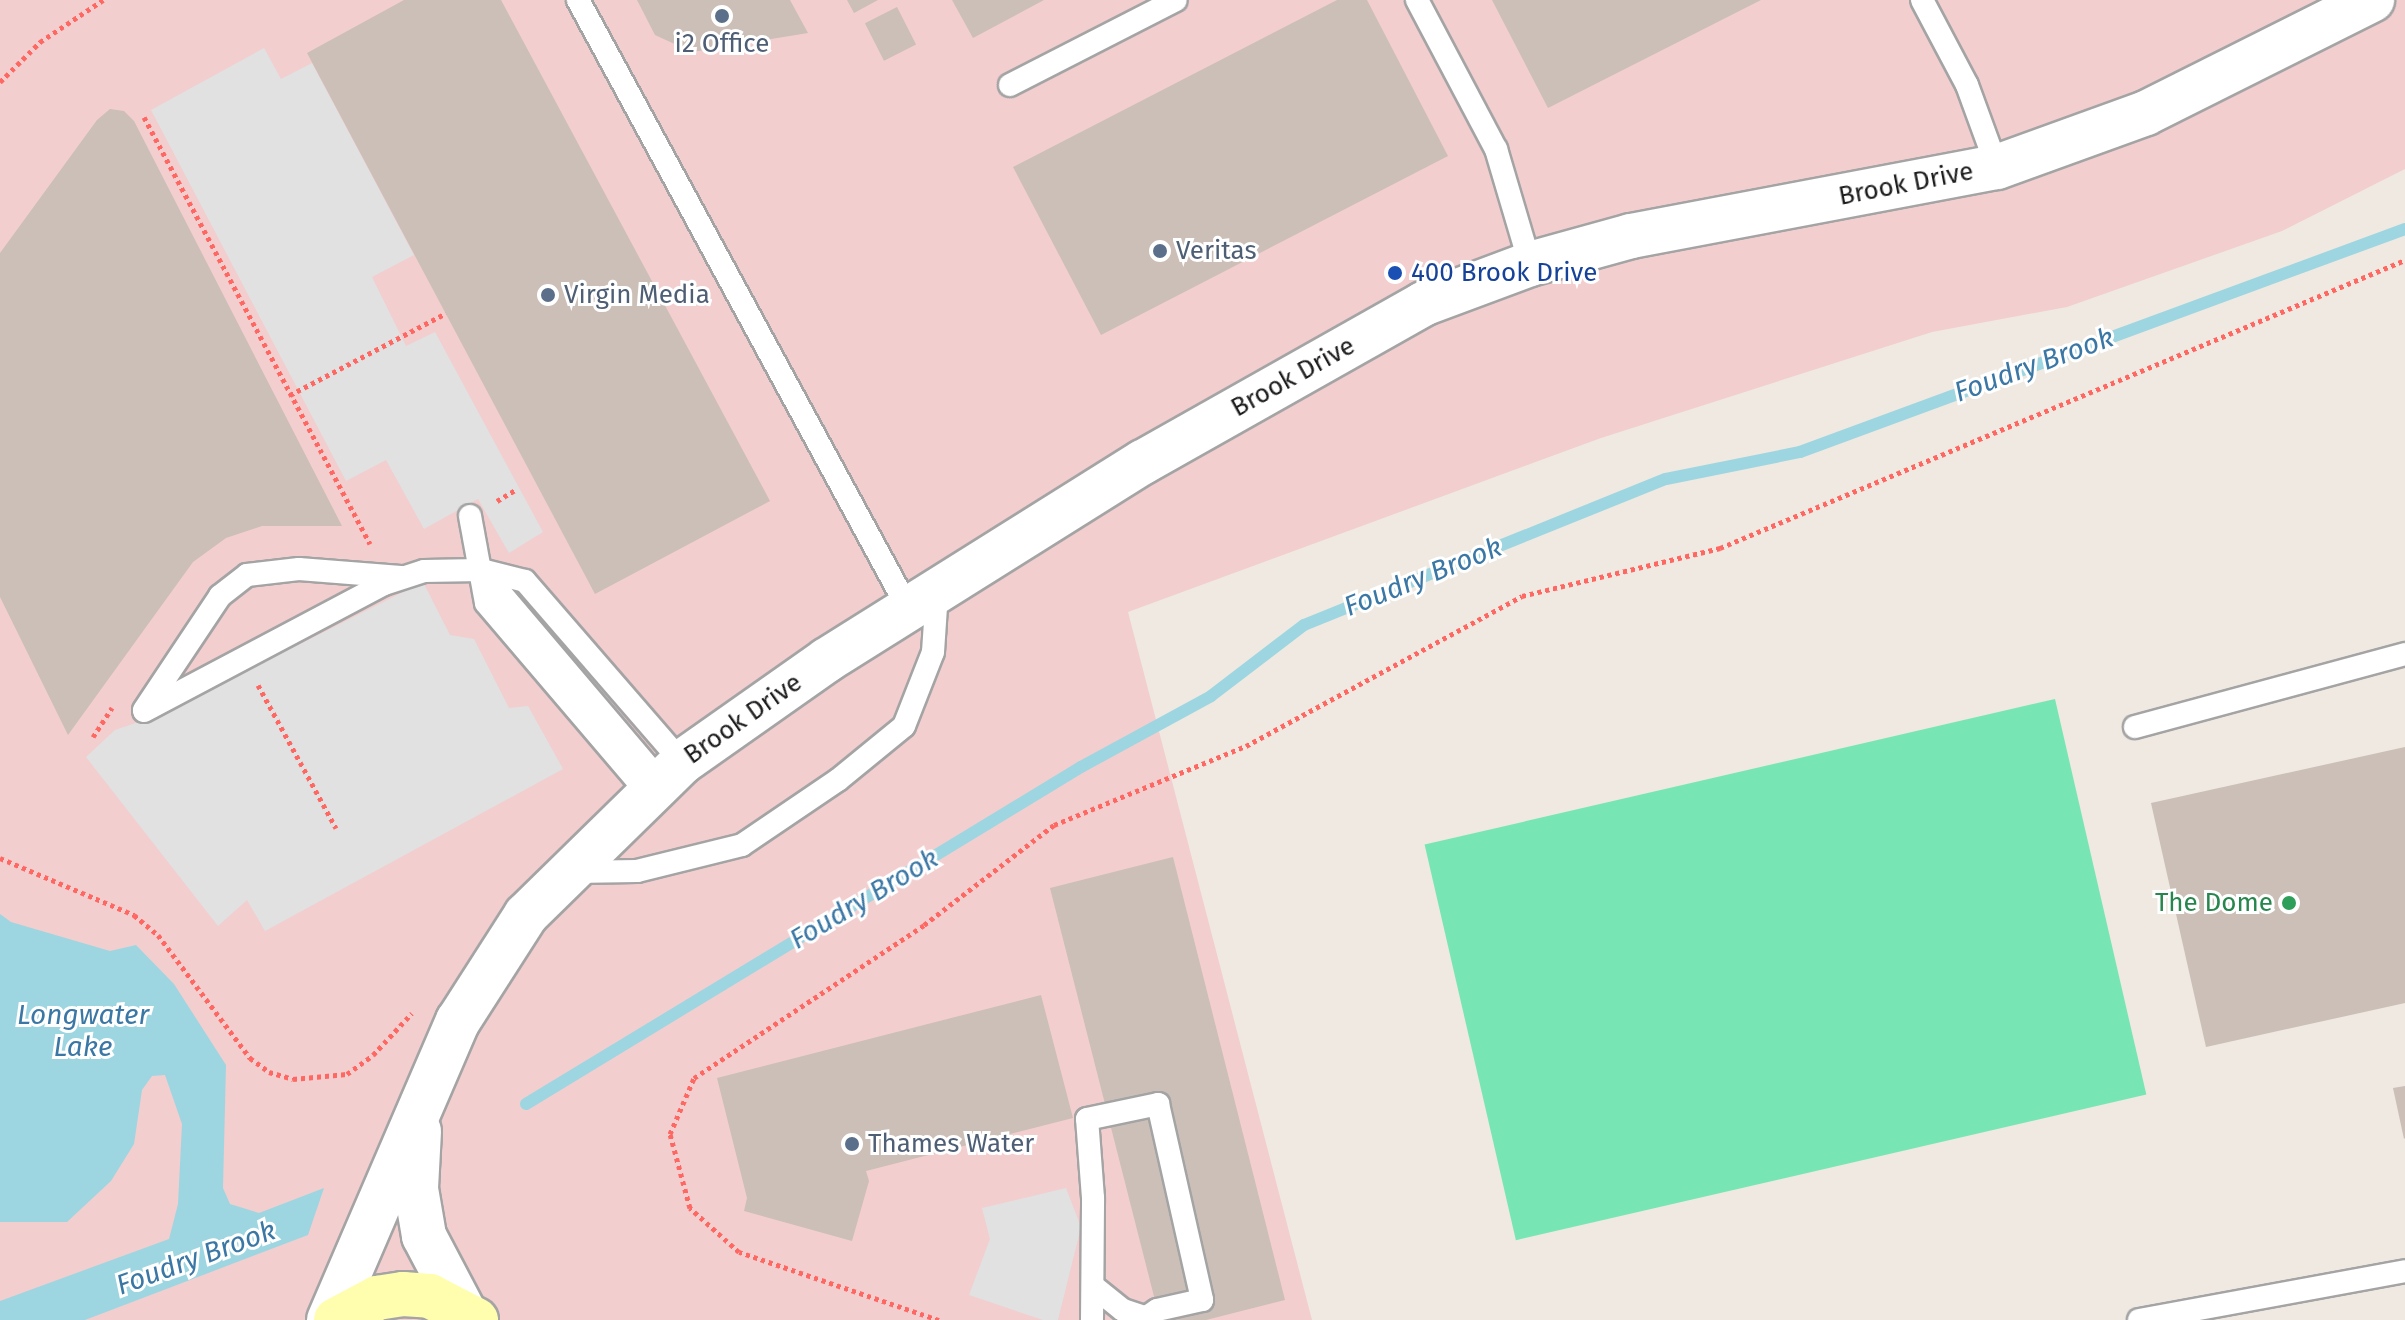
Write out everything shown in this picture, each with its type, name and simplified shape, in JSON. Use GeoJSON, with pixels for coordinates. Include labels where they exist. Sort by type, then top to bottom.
{"type":"FeatureCollection","features":[{"type":"Feature","properties":{"kind":"street","name":"Brook Drive"},"geometry":{"type":"LineString","coordinates":[[329,1320],[421,1097],[486,971],[526,915],[663,778],[923,599],[1143,462],[1423,304],[1530,264],[1631,236],[1997,167],[2146,113],[2372,0]]}},
{"type":"Feature","properties":{"kind":"street","name":"Brook Drive"},"geometry":{"type":"LineString","coordinates":[[421,1097],[416,1189],[424,1236],[469,1314]]}},
{"type":"Feature","properties":{"kind":"street"},"geometry":{"type":"LineString","coordinates":[[336,1320],[377,1298],[403,1294],[469,1314]]}},
{"type":"Feature","properties":{"kind":"lane"},"geometry":{"type":"LineString","coordinates":[[568,872],[637,871],[742,845],[838,780],[904,726],[933,652],[923,599],[578,0]]}},
{"type":"Feature","properties":{"kind":"lane"},"geometry":{"type":"LineString","coordinates":[[1010,85],[1176,0]]}},
{"type":"Feature","properties":{"kind":"lane"},"geometry":{"type":"LineString","coordinates":[[1417,0],[1496,149],[1530,264]]}},
{"type":"Feature","properties":{"kind":"lane"},"geometry":{"type":"LineString","coordinates":[[1922,0],[1967,85],[1997,167]]}},
{"type":"Feature","properties":{"kind":"lane"},"geometry":{"type":"LineString","coordinates":[[470,516],[486,603],[663,778]]}},
{"type":"Feature","properties":{"kind":"lane"},"geometry":{"type":"LineString","coordinates":[[405,577],[299,569],[247,575],[220,596],[144,711],[405,577],[424,571],[481,570],[525,581],[663,778]]}},
{"type":"Feature","properties":{"kind":"lane"},"geometry":{"type":"LineString","coordinates":[[2135,727],[2405,654]]}},
{"type":"Feature","properties":{"kind":"lane"},"geometry":{"type":"LineString","coordinates":[[1092,1320],[1087,1119],[1158,1104],[1202,1300],[1143,1318],[1123,1310],[1093,1286]]}},
{"type":"Feature","properties":{"kind":"lane"},"geometry":{"type":"LineString","coordinates":[[2139,1320],[2405,1271]]}},
{"type":"Feature","properties":{"kind":"path"},"geometry":{"type":"LineString","coordinates":[[0,82],[40,42],[103,0]]}},
{"type":"Feature","properties":{"kind":"path"},"geometry":{"type":"LineString","coordinates":[[144,117],[369,544],[383,544]]}},
{"type":"Feature","properties":{"kind":"path"},"geometry":{"type":"LineString","coordinates":[[167,161],[176,157]]}},
{"type":"Feature","properties":{"kind":"path"},"geometry":{"type":"LineString","coordinates":[[218,257],[226,252]]}},
{"type":"Feature","properties":{"kind":"path"},"geometry":{"type":"LineString","coordinates":[[939,1320],[739,1252],[690,1208],[670,1134],[694,1078],[924,925],[1054,825],[1246,746],[1522,596],[1720,548],[2405,260]]}},
{"type":"Feature","properties":{"kind":"path"},"geometry":{"type":"LineString","coordinates":[[290,395],[446,313]]}},
{"type":"Feature","properties":{"kind":"path"},"geometry":{"type":"LineString","coordinates":[[269,353],[276,349]]}},
{"type":"Feature","properties":{"kind":"path"},"geometry":{"type":"LineString","coordinates":[[312,435],[319,431]]}},
{"type":"Feature","properties":{"kind":"path"},"geometry":{"type":"LineString","coordinates":[[470,516],[515,490]]}},
{"type":"Feature","properties":{"kind":"path"},"geometry":{"type":"LineString","coordinates":[[244,658],[336,828]]}},
{"type":"Feature","properties":{"kind":"path"},"geometry":{"type":"LineString","coordinates":[[0,858],[134,915],[158,935],[250,1058],[269,1072],[293,1079],[347,1074],[373,1055],[422,1002]]}},
{"type":"Feature","properties":{"kind":"shaded area"},"geometry":{"type":"Polygon","coordinates":[[[0,0],[2405,0],[2405,169],[2282,231],[2067,307],[1932,332],[1601,438],[1128,612],[1312,1320],[0,1320],[0,0]]]}},
{"type":"Feature","properties":{"kind":"shaded area"},"geometry":{"type":"Polygon","coordinates":[[[264,48],[281,79],[312,63],[414,255],[372,277],[406,346],[435,332],[543,532],[509,553],[478,499],[424,529],[386,460],[346,481],[151,110],[264,48]]]}},
{"type":"Feature","properties":{"kind":"shaded area"},"geometry":{"type":"Polygon","coordinates":[[[423,582],[450,635],[474,639],[509,708],[528,706],[563,769],[265,931],[247,900],[218,926],[86,757],[115,730],[159,715],[423,582]]]}},
{"type":"Feature","properties":{"kind":"shaded area"},"geometry":{"type":"Polygon","coordinates":[[[1066,1188],[1081,1227],[1058,1320],[1043,1320],[969,1295],[990,1239],[982,1208],[1066,1188]]]}},
{"type":"Feature","properties":{"kind":"green space"},"geometry":{"type":"Polygon","coordinates":[[[2055,699],[2146,1095],[1516,1240],[1425,845],[2055,699]]]}},
{"type":"Feature","properties":{"kind":"water","name":"Longwater Lake"},"geometry":{"type":"Polygon","coordinates":[[[0,914],[11,922],[110,951],[136,945],[174,984],[226,1065],[223,1188],[230,1204],[259,1213],[324,1188],[308,1235],[85,1320],[0,1320],[0,1301],[169,1239],[178,1204],[182,1124],[165,1075],[152,1076],[142,1090],[134,1144],[111,1181],[67,1222],[0,1222],[0,914]]]}},
{"type":"Feature","properties":{"kind":"building","name":"Virgin Media"},"geometry":{"type":"Polygon","coordinates":[[[404,0],[501,0],[770,501],[595,594],[307,53],[404,0]]]}},
{"type":"Feature","properties":{"kind":"building","name":"i2 Office"},"geometry":{"type":"Polygon","coordinates":[[[637,0],[790,0],[808,33],[692,52],[655,35],[637,0]]]}},
{"type":"Feature","properties":{"kind":"building"},"geometry":{"type":"Polygon","coordinates":[[[847,0],[878,0],[854,13],[847,0]]]}},
{"type":"Feature","properties":{"kind":"building"},"geometry":{"type":"Polygon","coordinates":[[[952,0],[1044,0],[973,38],[952,0]]]}},
{"type":"Feature","properties":{"kind":"building","name":"Veritas"},"geometry":{"type":"Polygon","coordinates":[[[1337,0],[1367,0],[1448,156],[1101,335],[1013,167],[1337,0]]]}},
{"type":"Feature","properties":{"kind":"building"},"geometry":{"type":"Polygon","coordinates":[[[1492,0],[1761,0],[1548,108],[1492,0]]]}},
{"type":"Feature","properties":{"kind":"building"},"geometry":{"type":"Polygon","coordinates":[[[897,7],[916,44],[884,61],[865,23],[897,7]]]}},
{"type":"Feature","properties":{"kind":"building"},"geometry":{"type":"Polygon","coordinates":[[[110,109],[124,111],[134,121],[342,526],[262,526],[226,538],[193,562],[68,735],[0,597],[0,253],[97,120],[110,109]]]}},
{"type":"Feature","properties":{"kind":"building","name":"The Dome"},"geometry":{"type":"Polygon","coordinates":[[[2405,747],[2405,1003],[2206,1047],[2151,803],[2405,747]]]}},
{"type":"Feature","properties":{"kind":"building"},"geometry":{"type":"Polygon","coordinates":[[[1173,857],[1285,1300],[1206,1320],[1160,1320],[1050,888],[1173,857]]]}},
{"type":"Feature","properties":{"kind":"building","name":"Thames Water"},"geometry":{"type":"Polygon","coordinates":[[[1041,995],[1073,1118],[866,1171],[869,1181],[852,1241],[744,1211],[747,1198],[717,1078],[1041,995]]]}},
{"type":"Feature","properties":{"kind":"building"},"geometry":{"type":"Polygon","coordinates":[[[2405,1086],[2405,1138],[2404,1139],[2393,1088],[2405,1086]]]}},
{"type":"Feature","properties":{"kind":"waterway","name":"Foudry Brook"},"geometry":{"type":"LineString","coordinates":[[526,1104],[1081,767],[1211,696],[1304,625],[1666,479],[1800,452],[2405,229]]}},
{"type":"Feature","properties":{"kind":"place","name":"i2 Office"},"geometry":{"type":"Point","coordinates":[722,16]}},
{"type":"Feature","properties":{"kind":"place","name":"Veritas"},"geometry":{"type":"Point","coordinates":[1160,251]}},
{"type":"Feature","properties":{"kind":"place","name":"400 Brook Drive"},"geometry":{"type":"Point","coordinates":[1395,273]}},
{"type":"Feature","properties":{"kind":"place","name":"Virgin Media"},"geometry":{"type":"Point","coordinates":[548,295]}},
{"type":"Feature","properties":{"kind":"place","name":"The Dome"},"geometry":{"type":"Point","coordinates":[2289,903]}},
{"type":"Feature","properties":{"kind":"place","name":"Thames Water"},"geometry":{"type":"Point","coordinates":[852,1144]}}]}
